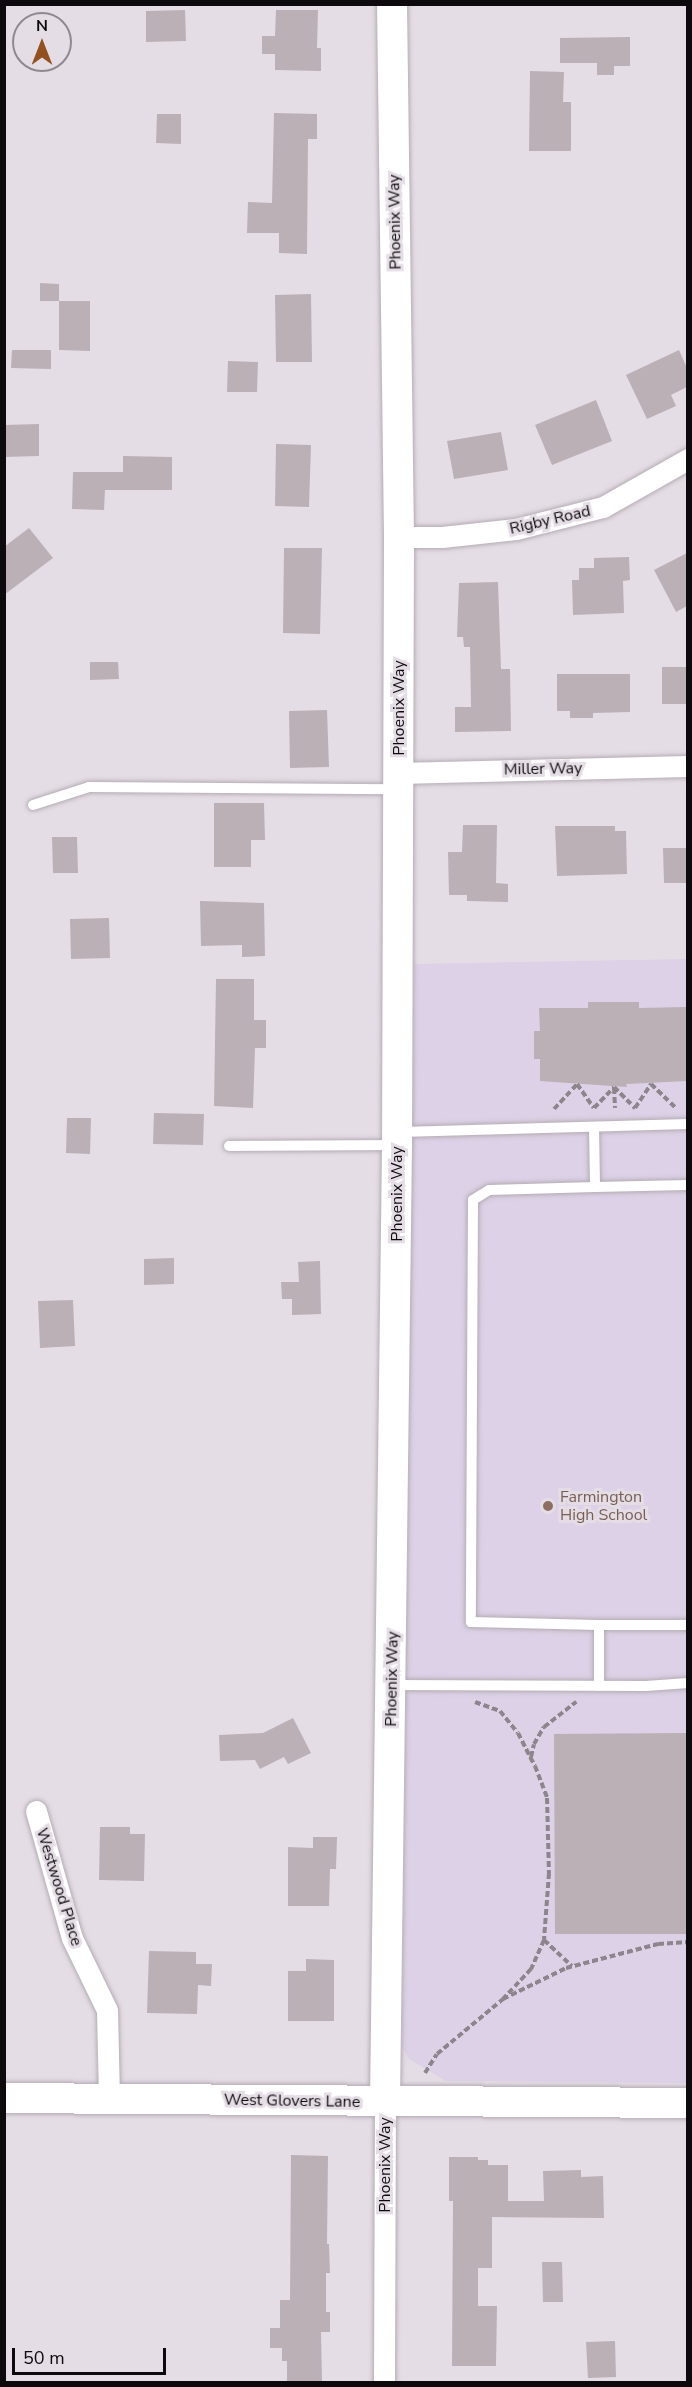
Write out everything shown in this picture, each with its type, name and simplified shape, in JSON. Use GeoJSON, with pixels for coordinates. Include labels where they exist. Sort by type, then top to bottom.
{"type":"FeatureCollection","features":[{"type":"Feature","properties":{"kind":"street","name":"Phoenix Way"},"geometry":{"type":"LineString","coordinates":[[384,2382],[385,2102],[392,1685],[397,1138],[399,537],[392,4]]}},
{"type":"Feature","properties":{"kind":"street","name":"Rigby Road"},"geometry":{"type":"LineString","coordinates":[[399,537],[442,537],[516,529],[603,507],[687,459]]}},
{"type":"Feature","properties":{"kind":"street","name":"Miller Way"},"geometry":{"type":"LineString","coordinates":[[398,781],[687,766]]}},
{"type":"Feature","properties":{"kind":"street","name":"Westwood Place"},"geometry":{"type":"LineString","coordinates":[[36,1811],[72,1938],[107,2010],[109,2100]]}},
{"type":"Feature","properties":{"kind":"street","name":"West Glovers Lane"},"geometry":{"type":"LineString","coordinates":[[4,2098],[687,2103]]}},
{"type":"Feature","properties":{"kind":"lane"},"geometry":{"type":"LineString","coordinates":[[33,805],[89,787],[398,781]]}},
{"type":"Feature","properties":{"kind":"lane"},"geometry":{"type":"LineString","coordinates":[[229,1146],[594,1126],[687,1124]]}},
{"type":"Feature","properties":{"kind":"lane"},"geometry":{"type":"LineString","coordinates":[[594,1126],[595,1187]]}},
{"type":"Feature","properties":{"kind":"lane"},"geometry":{"type":"LineString","coordinates":[[687,1185],[489,1190],[473,1200],[471,1622],[687,1625]]}},
{"type":"Feature","properties":{"kind":"lane"},"geometry":{"type":"LineString","coordinates":[[599,1625],[599,1686]]}},
{"type":"Feature","properties":{"kind":"lane"},"geometry":{"type":"LineString","coordinates":[[392,1685],[599,1686],[687,1683]]}},
{"type":"Feature","properties":{"kind":"path"},"geometry":{"type":"LineString","coordinates":[[554,1109],[577,1084],[594,1108],[614,1087]]}},
{"type":"Feature","properties":{"kind":"path"},"geometry":{"type":"LineString","coordinates":[[614,1087],[635,1108],[651,1084],[676,1108]]}},
{"type":"Feature","properties":{"kind":"path"},"geometry":{"type":"LineString","coordinates":[[614,1087],[615,1108]]}},
{"type":"Feature","properties":{"kind":"path"},"geometry":{"type":"LineString","coordinates":[[531,1758],[534,1744],[544,1727],[580,1699]]}},
{"type":"Feature","properties":{"kind":"path"},"geometry":{"type":"LineString","coordinates":[[425,2073],[437,2054],[502,1999],[531,1969],[544,1940],[549,1873],[547,1798],[518,1733],[500,1711],[466,1701]]}},
{"type":"Feature","properties":{"kind":"path"},"geometry":{"type":"LineString","coordinates":[[544,1940],[573,1966]]}},
{"type":"Feature","properties":{"kind":"path"},"geometry":{"type":"LineString","coordinates":[[502,1999],[573,1966],[658,1944],[687,1942]]}},
{"type":"Feature","properties":{"kind":"shaded area","name":"Farmington High School"},"geometry":{"type":"Polygon","coordinates":[[[687,959],[687,2083],[446,2081],[409,2059],[402,2047],[414,964],[687,959]]]}},
{"type":"Feature","properties":{"kind":"building"},"geometry":{"type":"Polygon","coordinates":[[[185,10],[186,41],[146,42],[146,11],[185,10]]]}},
{"type":"Feature","properties":{"kind":"building"},"geometry":{"type":"Polygon","coordinates":[[[276,10],[318,10],[317,48],[321,48],[321,71],[275,70],[275,54],[262,54],[262,36],[275,36],[276,10]]]}},
{"type":"Feature","properties":{"kind":"building"},"geometry":{"type":"Polygon","coordinates":[[[630,37],[630,66],[614,66],[614,75],[597,75],[597,63],[560,63],[560,38],[630,37]]]}},
{"type":"Feature","properties":{"kind":"building"},"geometry":{"type":"Polygon","coordinates":[[[530,71],[564,72],[563,102],[571,102],[571,151],[529,151],[530,71]]]}},
{"type":"Feature","properties":{"kind":"building"},"geometry":{"type":"Polygon","coordinates":[[[274,113],[317,114],[317,139],[308,139],[307,254],[279,253],[279,233],[247,233],[248,202],[272,203],[274,113]]]}},
{"type":"Feature","properties":{"kind":"building"},"geometry":{"type":"Polygon","coordinates":[[[157,114],[181,114],[181,144],[156,143],[157,114]]]}},
{"type":"Feature","properties":{"kind":"building"},"geometry":{"type":"Polygon","coordinates":[[[40,283],[59,284],[59,301],[40,301],[40,283]]]}},
{"type":"Feature","properties":{"kind":"building"},"geometry":{"type":"Polygon","coordinates":[[[311,294],[312,362],[276,362],[275,295],[311,294]]]}},
{"type":"Feature","properties":{"kind":"building"},"geometry":{"type":"Polygon","coordinates":[[[59,301],[90,301],[90,351],[59,350],[59,301]]]}},
{"type":"Feature","properties":{"kind":"building"},"geometry":{"type":"Polygon","coordinates":[[[12,350],[51,350],[51,369],[11,368],[12,350]]]}},
{"type":"Feature","properties":{"kind":"building"},"geometry":{"type":"Polygon","coordinates":[[[679,350],[687,368],[687,387],[671,395],[676,406],[647,419],[626,375],[679,350]]]}},
{"type":"Feature","properties":{"kind":"building"},"geometry":{"type":"Polygon","coordinates":[[[228,361],[258,362],[257,392],[227,392],[228,361]]]}},
{"type":"Feature","properties":{"kind":"building"},"geometry":{"type":"Polygon","coordinates":[[[596,400],[612,441],[552,465],[535,425],[596,400]]]}},
{"type":"Feature","properties":{"kind":"building"},"geometry":{"type":"Polygon","coordinates":[[[39,424],[39,456],[4,457],[4,425],[39,424]]]}},
{"type":"Feature","properties":{"kind":"building"},"geometry":{"type":"Polygon","coordinates":[[[501,432],[508,470],[454,479],[447,441],[501,432]]]}},
{"type":"Feature","properties":{"kind":"building"},"geometry":{"type":"Polygon","coordinates":[[[276,444],[311,445],[309,507],[275,506],[276,444]]]}},
{"type":"Feature","properties":{"kind":"building"},"geometry":{"type":"Polygon","coordinates":[[[123,456],[172,457],[172,490],[105,490],[104,510],[72,509],[73,472],[123,472],[123,456]]]}},
{"type":"Feature","properties":{"kind":"building"},"geometry":{"type":"Polygon","coordinates":[[[29,528],[53,558],[4,595],[4,547],[29,528]]]}},
{"type":"Feature","properties":{"kind":"building"},"geometry":{"type":"Polygon","coordinates":[[[284,548],[322,548],[320,634],[283,633],[284,548]]]}},
{"type":"Feature","properties":{"kind":"building"},"geometry":{"type":"Polygon","coordinates":[[[687,553],[687,606],[676,612],[654,570],[687,553]]]}},
{"type":"Feature","properties":{"kind":"building"},"geometry":{"type":"Polygon","coordinates":[[[629,557],[630,580],[623,581],[624,613],[573,615],[572,580],[579,580],[579,568],[594,568],[594,558],[629,557]]]}},
{"type":"Feature","properties":{"kind":"building"},"geometry":{"type":"Polygon","coordinates":[[[498,582],[501,669],[510,669],[511,731],[455,732],[455,707],[471,707],[470,647],[464,647],[463,637],[457,637],[459,583],[498,582]]]}},
{"type":"Feature","properties":{"kind":"building"},"geometry":{"type":"Polygon","coordinates":[[[90,662],[118,662],[119,679],[90,680],[90,662]]]}},
{"type":"Feature","properties":{"kind":"building"},"geometry":{"type":"Polygon","coordinates":[[[662,667],[687,667],[687,704],[662,704],[662,667]]]}},
{"type":"Feature","properties":{"kind":"building"},"geometry":{"type":"Polygon","coordinates":[[[557,674],[630,674],[630,712],[593,713],[593,718],[570,718],[570,711],[557,711],[557,674]]]}},
{"type":"Feature","properties":{"kind":"building"},"geometry":{"type":"Polygon","coordinates":[[[327,710],[329,767],[290,768],[289,711],[327,710]]]}},
{"type":"Feature","properties":{"kind":"building"},"geometry":{"type":"Polygon","coordinates":[[[214,803],[264,803],[265,840],[251,840],[251,867],[214,867],[214,803]]]}},
{"type":"Feature","properties":{"kind":"building"},"geometry":{"type":"Polygon","coordinates":[[[463,825],[497,825],[496,883],[508,884],[508,902],[467,901],[467,895],[449,895],[448,852],[462,852],[463,825]]]}},
{"type":"Feature","properties":{"kind":"building"},"geometry":{"type":"Polygon","coordinates":[[[555,826],[615,826],[615,831],[626,831],[627,874],[557,876],[555,826]]]}},
{"type":"Feature","properties":{"kind":"building"},"geometry":{"type":"Polygon","coordinates":[[[52,837],[77,837],[78,873],[53,873],[52,837]]]}},
{"type":"Feature","properties":{"kind":"building"},"geometry":{"type":"Polygon","coordinates":[[[663,848],[687,848],[687,883],[664,883],[663,848]]]}},
{"type":"Feature","properties":{"kind":"building"},"geometry":{"type":"Polygon","coordinates":[[[200,901],[264,903],[265,956],[242,957],[242,945],[201,946],[200,901]]]}},
{"type":"Feature","properties":{"kind":"building"},"geometry":{"type":"Polygon","coordinates":[[[109,918],[110,958],[71,959],[70,919],[109,918]]]}},
{"type":"Feature","properties":{"kind":"building"},"geometry":{"type":"Polygon","coordinates":[[[216,979],[254,979],[254,1020],[266,1020],[266,1048],[255,1048],[253,1108],[214,1106],[216,979]]]}},
{"type":"Feature","properties":{"kind":"building"},"geometry":{"type":"Polygon","coordinates":[[[588,1002],[639,1002],[639,1008],[686,1007],[687,1081],[626,1084],[627,1087],[540,1081],[540,1059],[534,1059],[534,1031],[540,1031],[539,1008],[588,1008],[588,1002]]]}},
{"type":"Feature","properties":{"kind":"building"},"geometry":{"type":"Polygon","coordinates":[[[154,1113],[204,1114],[203,1145],[153,1144],[154,1113]]]}},
{"type":"Feature","properties":{"kind":"building"},"geometry":{"type":"Polygon","coordinates":[[[67,1118],[91,1118],[90,1154],[66,1153],[67,1118]]]}},
{"type":"Feature","properties":{"kind":"building"},"geometry":{"type":"Polygon","coordinates":[[[174,1258],[174,1284],[144,1285],[144,1259],[174,1258]]]}},
{"type":"Feature","properties":{"kind":"building"},"geometry":{"type":"Polygon","coordinates":[[[320,1261],[321,1314],[292,1315],[292,1299],[282,1299],[281,1282],[299,1282],[298,1262],[320,1261]]]}},
{"type":"Feature","properties":{"kind":"building"},"geometry":{"type":"Polygon","coordinates":[[[73,1300],[75,1346],[40,1348],[38,1301],[73,1300]]]}},
{"type":"Feature","properties":{"kind":"building"},"geometry":{"type":"Polygon","coordinates":[[[293,1718],[311,1753],[288,1764],[284,1757],[260,1769],[255,1760],[220,1761],[219,1735],[263,1733],[293,1718]]]}},
{"type":"Feature","properties":{"kind":"building"},"geometry":{"type":"Polygon","coordinates":[[[687,1733],[687,1934],[555,1934],[554,1734],[687,1733]]]}},
{"type":"Feature","properties":{"kind":"building"},"geometry":{"type":"Polygon","coordinates":[[[100,1827],[130,1827],[130,1834],[145,1834],[144,1881],[99,1880],[100,1827]]]}},
{"type":"Feature","properties":{"kind":"building"},"geometry":{"type":"Polygon","coordinates":[[[313,1837],[337,1837],[336,1869],[330,1869],[329,1906],[288,1906],[288,1847],[313,1848],[313,1837]]]}},
{"type":"Feature","properties":{"kind":"building"},"geometry":{"type":"Polygon","coordinates":[[[149,1951],[196,1952],[196,1964],[212,1964],[211,1986],[198,1985],[197,2014],[147,2013],[149,1951]]]}},
{"type":"Feature","properties":{"kind":"building"},"geometry":{"type":"Polygon","coordinates":[[[306,1959],[334,1960],[334,2021],[288,2021],[288,1971],[306,1971],[306,1959]]]}},
{"type":"Feature","properties":{"kind":"building"},"geometry":{"type":"Polygon","coordinates":[[[291,2155],[328,2156],[327,2244],[329,2244],[330,2273],[326,2273],[326,2312],[330,2312],[330,2332],[321,2332],[322,2382],[287,2382],[287,2361],[282,2361],[282,2348],[270,2348],[270,2328],[280,2328],[280,2300],[290,2300],[291,2155]]]}},
{"type":"Feature","properties":{"kind":"building"},"geometry":{"type":"Polygon","coordinates":[[[449,2157],[478,2157],[478,2160],[488,2160],[488,2165],[508,2165],[508,2201],[544,2201],[543,2171],[581,2170],[581,2177],[603,2176],[604,2218],[492,2217],[492,2268],[478,2268],[478,2306],[497,2306],[496,2366],[452,2366],[453,2201],[449,2201],[449,2157]]]}},
{"type":"Feature","properties":{"kind":"building"},"geometry":{"type":"Polygon","coordinates":[[[542,2262],[562,2262],[563,2302],[543,2302],[542,2262]]]}},
{"type":"Feature","properties":{"kind":"building"},"geometry":{"type":"Polygon","coordinates":[[[615,2341],[616,2377],[588,2378],[586,2342],[615,2341]]]}},
{"type":"Feature","properties":{"kind":"place","name":"Farmington High School"},"geometry":{"type":"Point","coordinates":[548,1506]}}]}
